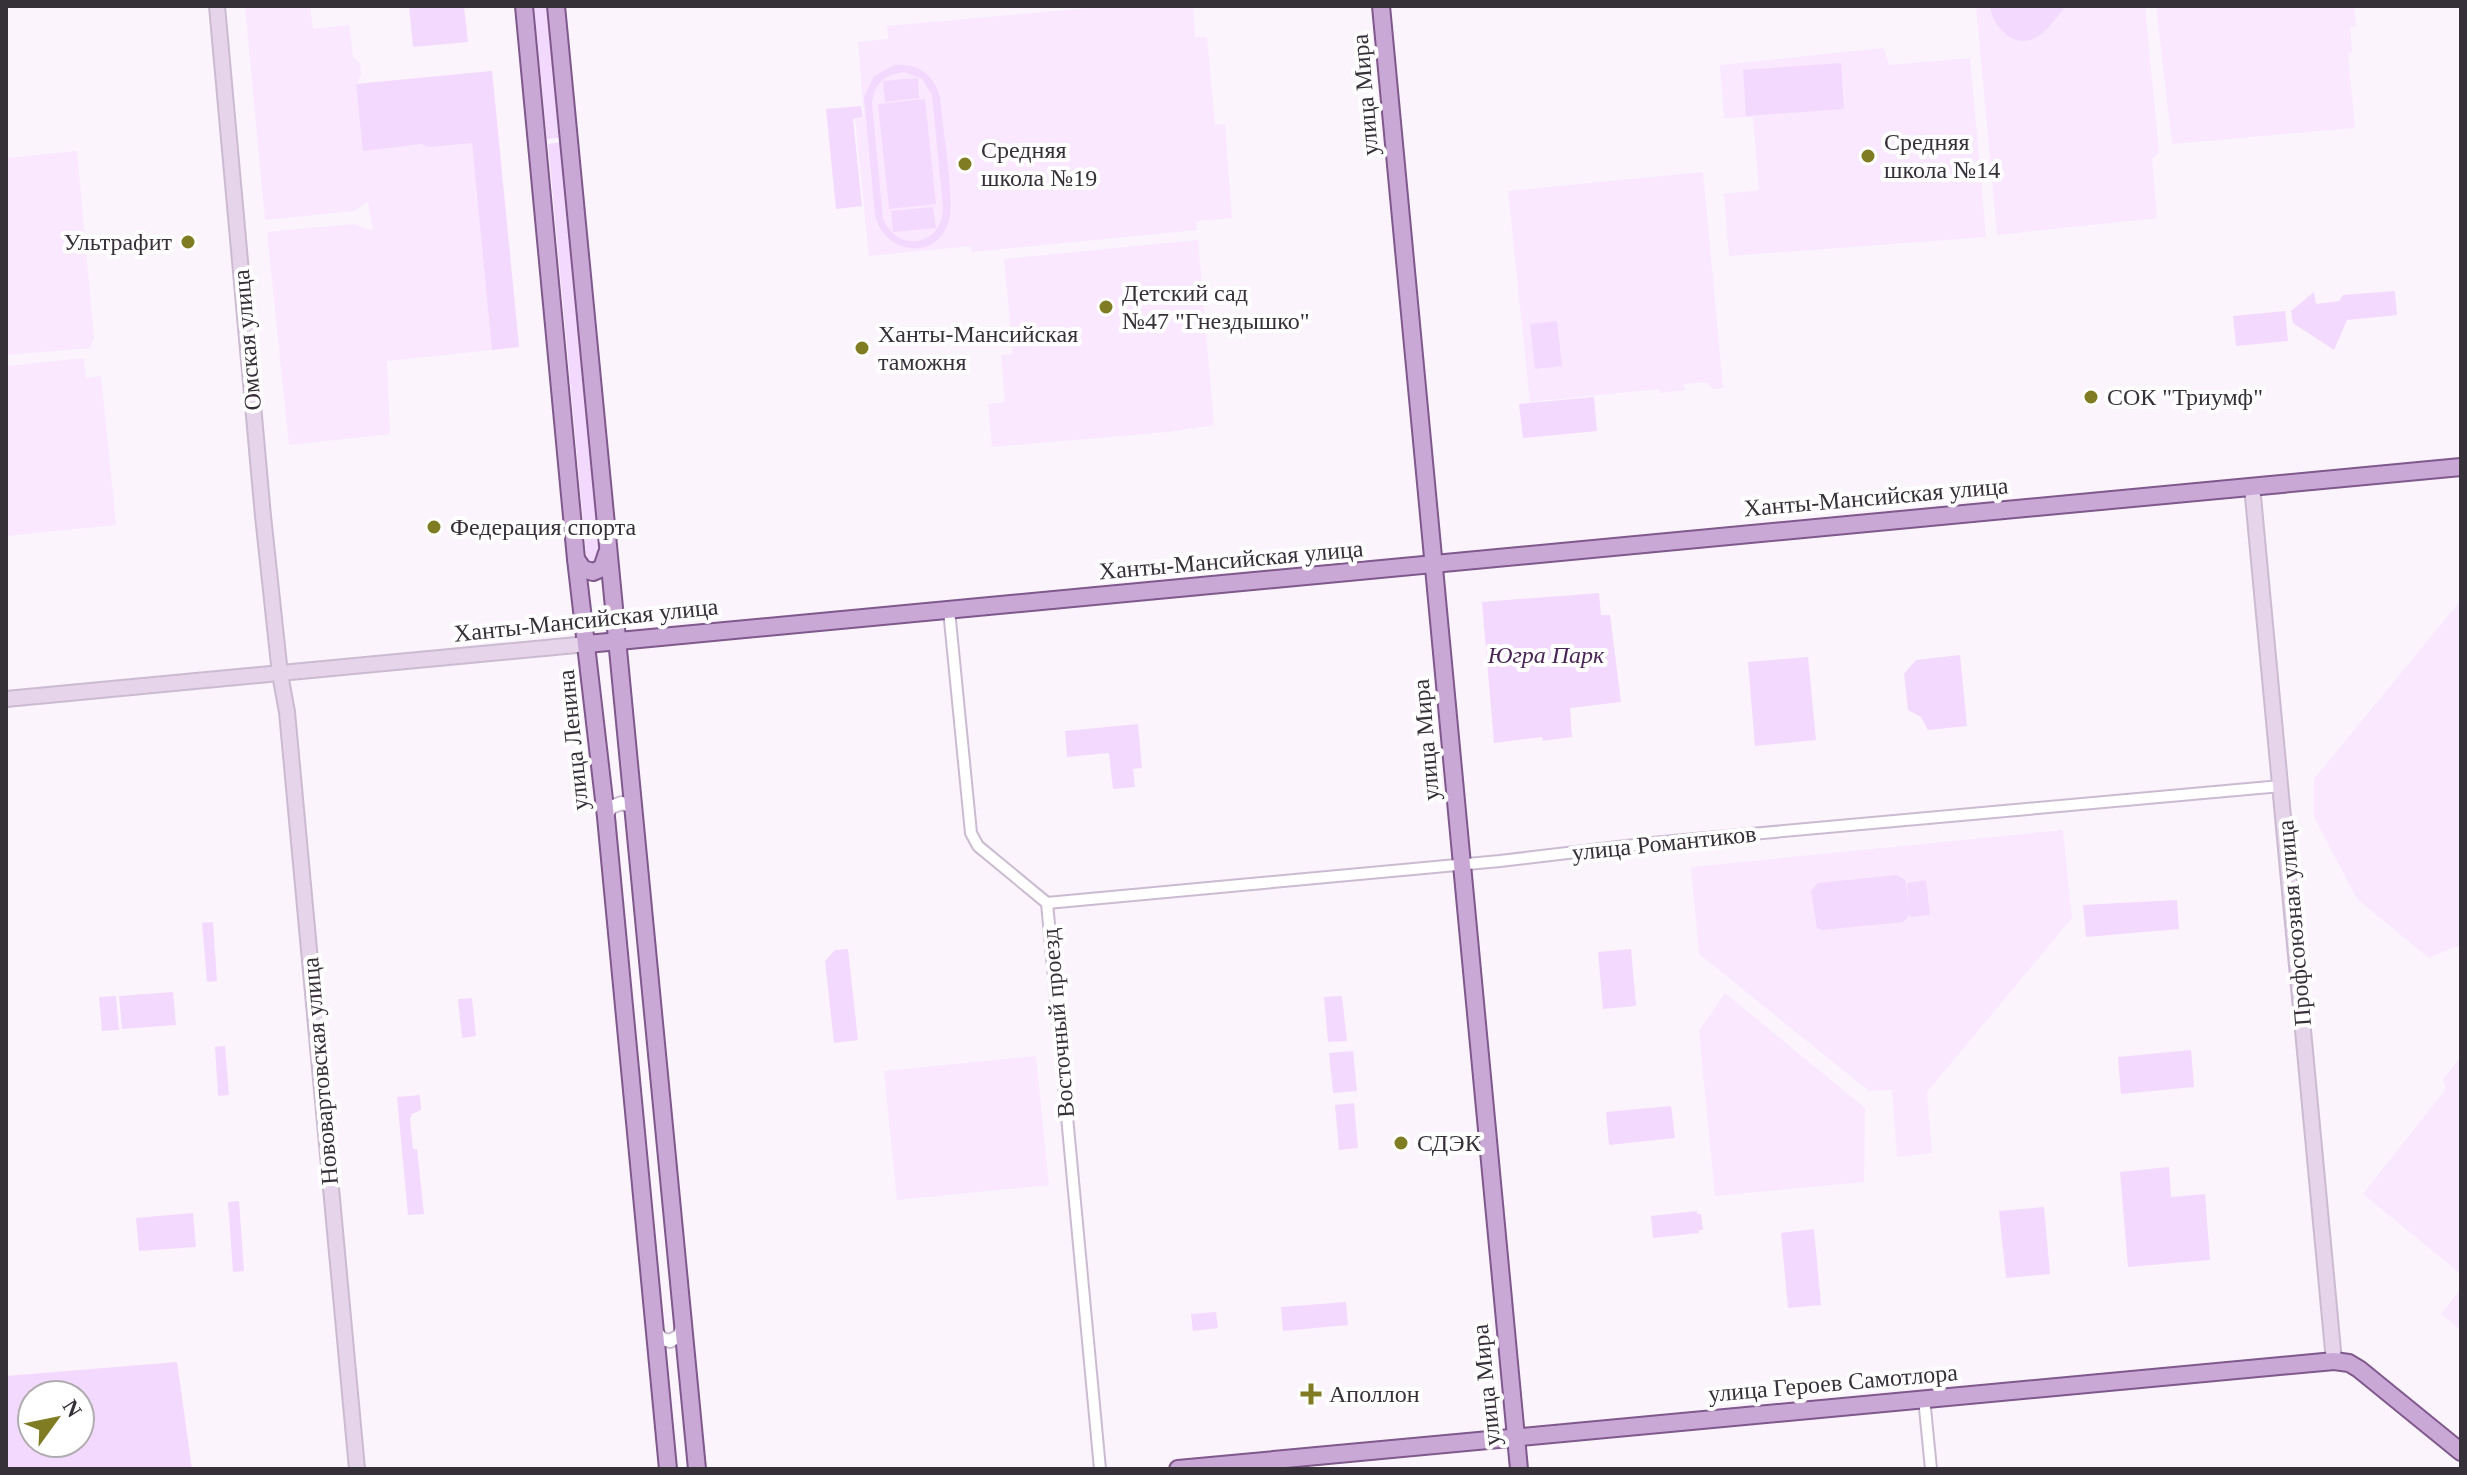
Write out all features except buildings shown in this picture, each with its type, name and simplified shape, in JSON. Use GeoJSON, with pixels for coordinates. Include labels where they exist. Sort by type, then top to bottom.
{"type":"FeatureCollection","features":[{"type":"Feature","properties":{"kind":"main road","name":"Омская улица"},"geometry":{"type":"LineString","coordinates":[[217,6],[280,674]]}},
{"type":"Feature","properties":{"kind":"main road","name":"улица Ленина"},"geometry":{"type":"LineString","coordinates":[[524,6],[576,559],[606,817],[668,1469]]}},
{"type":"Feature","properties":{"kind":"main road"},"geometry":{"type":"LineString","coordinates":[[556,6],[697,1469]]}},
{"type":"Feature","properties":{"kind":"main road","name":"улица Мира"},"geometry":{"type":"LineString","coordinates":[[1381,6],[1519,1469]]}},
{"type":"Feature","properties":{"kind":"main road","name":"Ханты-Мансийская улица"},"geometry":{"type":"LineString","coordinates":[[6,699],[2461,467]]}},
{"type":"Feature","properties":{"kind":"main road","name":"Профсоюзная улица"},"geometry":{"type":"LineString","coordinates":[[2252,486],[2334,1361]]}},
{"type":"Feature","properties":{"kind":"main road"},"geometry":{"type":"LineString","coordinates":[[576,559],[583,569],[593,572],[602,568],[607,553]]}},
{"type":"Feature","properties":{"kind":"main road","name":"Нововартовская улица"},"geometry":{"type":"LineString","coordinates":[[280,674],[288,727],[357,1469]]}},
{"type":"Feature","properties":{"kind":"main road"},"geometry":{"type":"LineString","coordinates":[[2334,1361],[2349,1363],[2359,1369],[2461,1452]]}},
{"type":"Feature","properties":{"kind":"main road","name":"улица Героев Самотлора"},"geometry":{"type":"LineString","coordinates":[[1178,1469],[2334,1361]]}},
{"type":"Feature","properties":{"kind":"street","name":"Восточный проезд"},"geometry":{"type":"LineString","coordinates":[[949,610],[971,833],[978,846],[1047,903],[1100,1469]]}},
{"type":"Feature","properties":{"kind":"street","name":"улица Романтиков"},"geometry":{"type":"LineString","coordinates":[[1047,903],[1662,842],[2281,786]]}},
{"type":"Feature","properties":{"kind":"street"},"geometry":{"type":"LineString","coordinates":[[606,817],[611,807],[622,803],[630,806],[635,813]]}},
{"type":"Feature","properties":{"kind":"street"},"geometry":{"type":"LineString","coordinates":[[654,1329],[662,1339],[670,1341],[679,1336],[683,1326]]}},
{"type":"Feature","properties":{"kind":"street"},"geometry":{"type":"LineString","coordinates":[[1924,1398],[1931,1469]]}},
{"type":"Feature","properties":{"kind":"shaded area"},"geometry":{"type":"Polygon","coordinates":[[[245,6],[310,6],[313,29],[349,25],[353,57],[360,63],[361,74],[357,84],[492,71],[519,347],[387,361],[390,434],[289,445],[267,232],[354,224],[373,231],[368,202],[354,211],[265,220],[245,6]]]}},
{"type":"Feature","properties":{"kind":"shaded area"},"geometry":{"type":"Polygon","coordinates":[[[1112,6],[1193,6],[1195,37],[1207,37],[1215,125],[1225,124],[1232,218],[1196,221],[1197,230],[972,252],[971,246],[869,256],[855,119],[864,118],[858,42],[888,39],[887,26],[1112,6]]]}},
{"type":"Feature","properties":{"kind":"shaded area"},"geometry":{"type":"Polygon","coordinates":[[[1976,6],[2145,6],[2159,153],[2152,159],[2157,218],[1997,235],[1976,6]]]}},
{"type":"Feature","properties":{"kind":"shaded area"},"geometry":{"type":"Polygon","coordinates":[[[2156,6],[2354,6],[2356,26],[2350,27],[2352,52],[2348,53],[2355,128],[2172,144],[2156,6]]]}},
{"type":"Feature","properties":{"kind":"shaded area","name":"Средняя школа №14"},"geometry":{"type":"Polygon","coordinates":[[[1884,48],[1889,65],[1970,58],[1986,237],[1729,256],[1724,194],[1759,190],[1753,117],[1724,118],[1720,65],[1884,48]]]}},
{"type":"Feature","properties":{"kind":"shaded area"},"geometry":{"type":"Polygon","coordinates":[[[77,151],[94,338],[90,348],[6,355],[6,158],[77,151]]]}},
{"type":"Feature","properties":{"kind":"shaded area"},"geometry":{"type":"Polygon","coordinates":[[[1703,172],[1723,388],[1713,389],[1706,382],[1684,384],[1685,390],[1660,393],[1659,389],[1530,402],[1508,191],[1703,172]]]}},
{"type":"Feature","properties":{"kind":"shaded area","name":"Детский сад №47 \"Гнездышко\""},"geometry":{"type":"Polygon","coordinates":[[[1198,240],[1214,425],[992,447],[988,404],[1005,402],[1001,355],[1013,354],[1004,259],[1198,240]]]}},
{"type":"Feature","properties":{"kind":"shaded area"},"geometry":{"type":"Polygon","coordinates":[[[84,358],[86,378],[101,376],[116,525],[6,536],[6,366],[84,358]]]}},
{"type":"Feature","properties":{"kind":"shaded area"},"geometry":{"type":"Polygon","coordinates":[[[2461,600],[2461,947],[2429,958],[2357,899],[2314,817],[2314,779],[2461,600]]]}},
{"type":"Feature","properties":{"kind":"shaded area"},"geometry":{"type":"Polygon","coordinates":[[[2063,830],[2072,918],[1927,1092],[1932,1153],[1897,1157],[1892,1090],[1869,1091],[1699,954],[1691,867],[2063,830]]]}},
{"type":"Feature","properties":{"kind":"shaded area"},"geometry":{"type":"Polygon","coordinates":[[[1725,993],[1865,1108],[1864,1182],[1715,1196],[1699,1031],[1725,993]]]}},
{"type":"Feature","properties":{"kind":"shaded area"},"geometry":{"type":"Polygon","coordinates":[[[1036,1056],[1049,1185],[897,1200],[884,1071],[1036,1056]]]}},
{"type":"Feature","properties":{"kind":"shaded area"},"geometry":{"type":"Polygon","coordinates":[[[2461,1057],[2461,1274],[2363,1194],[2446,1089],[2443,1079],[2461,1057]]]}},
{"type":"Feature","properties":{"kind":"shaded area"},"geometry":{"type":"Polygon","coordinates":[[[2461,1289],[2461,1330],[2441,1314],[2461,1289]]]}},
{"type":"Feature","properties":{"kind":"green space"},"geometry":{"type":"Polygon","coordinates":[[[409,6],[464,6],[468,42],[413,47],[409,6]]]}},
{"type":"Feature","properties":{"kind":"green space"},"geometry":{"type":"Polygon","coordinates":[[[534,6],[547,6],[560,138],[547,139],[534,6]]]}},
{"type":"Feature","properties":{"kind":"green space"},"geometry":{"type":"Polygon","coordinates":[[[1990,6],[2066,6],[2044,32],[2023,41],[2001,30],[1990,6]]]}},
{"type":"Feature","properties":{"kind":"green space"},"geometry":{"type":"Polygon","coordinates":[[[1841,63],[1844,109],[1746,116],[1743,70],[1841,63]]]}},
{"type":"Feature","properties":{"kind":"green space"},"geometry":{"type":"Polygon","coordinates":[[[895,65],[918,68],[934,82],[940,97],[949,179],[949,220],[934,243],[923,247],[911,248],[889,239],[875,215],[864,97],[874,76],[895,65]],[[904,72],[891,75],[878,85],[872,103],[883,219],[890,230],[909,241],[919,241],[936,230],[943,207],[932,95],[922,79],[904,72]]]}},
{"type":"Feature","properties":{"kind":"green space"},"geometry":{"type":"Polygon","coordinates":[[[492,71],[519,347],[492,350],[472,143],[429,147],[421,144],[363,151],[356,84],[492,71]]]}},
{"type":"Feature","properties":{"kind":"green space"},"geometry":{"type":"Polygon","coordinates":[[[918,78],[919,98],[885,102],[883,81],[918,78]]]}},
{"type":"Feature","properties":{"kind":"green space"},"geometry":{"type":"Polygon","coordinates":[[[925,99],[936,204],[889,209],[878,104],[925,99]]]}},
{"type":"Feature","properties":{"kind":"green space"},"geometry":{"type":"Polygon","coordinates":[[[861,106],[863,117],[853,119],[862,206],[836,209],[826,109],[861,106]]]}},
{"type":"Feature","properties":{"kind":"green space"},"geometry":{"type":"Polygon","coordinates":[[[560,142],[600,561],[594,565],[587,562],[548,144],[560,142]]]}},
{"type":"Feature","properties":{"kind":"green space"},"geometry":{"type":"Polygon","coordinates":[[[933,207],[936,228],[893,232],[891,211],[933,207]]]}},
{"type":"Feature","properties":{"kind":"green space"},"geometry":{"type":"Polygon","coordinates":[[[2395,291],[2397,315],[2347,320],[2334,350],[2293,323],[2291,311],[2314,292],[2316,304],[2339,301],[2343,295],[2395,291]]]}},
{"type":"Feature","properties":{"kind":"green space"},"geometry":{"type":"Polygon","coordinates":[[[2285,311],[2288,341],[2236,346],[2233,316],[2285,311]]]}},
{"type":"Feature","properties":{"kind":"green space"},"geometry":{"type":"Polygon","coordinates":[[[1557,321],[1562,366],[1535,369],[1530,324],[1557,321]]]}},
{"type":"Feature","properties":{"kind":"green space"},"geometry":{"type":"Polygon","coordinates":[[[1594,397],[1597,431],[1523,438],[1519,404],[1594,397]]]}},
{"type":"Feature","properties":{"kind":"green space","name":"Югра Парк"},"geometry":{"type":"Polygon","coordinates":[[[1599,593],[1601,615],[1610,615],[1621,702],[1570,708],[1572,737],[1494,743],[1482,602],[1599,593]]]}},
{"type":"Feature","properties":{"kind":"green space"},"geometry":{"type":"Polygon","coordinates":[[[1960,655],[1967,726],[1928,730],[1921,717],[1908,710],[1904,674],[1916,660],[1960,655]]]}},
{"type":"Feature","properties":{"kind":"green space"},"geometry":{"type":"Polygon","coordinates":[[[1808,657],[1816,740],[1755,746],[1748,662],[1808,657]]]}},
{"type":"Feature","properties":{"kind":"green space"},"geometry":{"type":"Polygon","coordinates":[[[1138,724],[1142,768],[1133,769],[1135,787],[1113,789],[1109,753],[1067,757],[1065,731],[1138,724]]]}},
{"type":"Feature","properties":{"kind":"green space"},"geometry":{"type":"Polygon","coordinates":[[[1897,875],[1905,880],[1909,905],[1907,883],[1926,880],[1930,915],[1910,915],[1903,922],[1817,928],[1811,891],[1818,883],[1897,875]]]}},
{"type":"Feature","properties":{"kind":"green space"},"geometry":{"type":"Polygon","coordinates":[[[2177,900],[2179,929],[2086,937],[2083,905],[2177,900]]]}},
{"type":"Feature","properties":{"kind":"green space"},"geometry":{"type":"Polygon","coordinates":[[[213,922],[217,981],[207,982],[202,923],[213,922]]]}},
{"type":"Feature","properties":{"kind":"green space"},"geometry":{"type":"Polygon","coordinates":[[[848,949],[858,1040],[834,1043],[825,961],[835,950],[848,949]]]}},
{"type":"Feature","properties":{"kind":"green space"},"geometry":{"type":"Polygon","coordinates":[[[1631,949],[1636,1006],[1603,1009],[1598,952],[1631,949]]]}},
{"type":"Feature","properties":{"kind":"green space"},"geometry":{"type":"Polygon","coordinates":[[[173,992],[176,1025],[122,1029],[119,996],[173,992]]]}},
{"type":"Feature","properties":{"kind":"green space"},"geometry":{"type":"Polygon","coordinates":[[[116,996],[119,1030],[102,1031],[99,997],[116,996]]]}},
{"type":"Feature","properties":{"kind":"green space"},"geometry":{"type":"Polygon","coordinates":[[[1342,996],[1347,1041],[1328,1042],[1324,997],[1342,996]]]}},
{"type":"Feature","properties":{"kind":"green space"},"geometry":{"type":"Polygon","coordinates":[[[472,998],[476,1036],[462,1038],[458,999],[472,998]]]}},
{"type":"Feature","properties":{"kind":"green space"},"geometry":{"type":"Polygon","coordinates":[[[225,1046],[229,1095],[218,1096],[215,1047],[225,1046]]]}},
{"type":"Feature","properties":{"kind":"green space"},"geometry":{"type":"Polygon","coordinates":[[[2191,1050],[2194,1087],[2121,1094],[2118,1057],[2191,1050]]]}},
{"type":"Feature","properties":{"kind":"green space"},"geometry":{"type":"Polygon","coordinates":[[[1353,1051],[1357,1091],[1333,1093],[1329,1053],[1353,1051]]]}},
{"type":"Feature","properties":{"kind":"green space"},"geometry":{"type":"Polygon","coordinates":[[[420,1095],[421,1110],[412,1114],[410,1119],[413,1149],[417,1149],[424,1214],[408,1215],[397,1097],[420,1095]]]}},
{"type":"Feature","properties":{"kind":"green space"},"geometry":{"type":"Polygon","coordinates":[[[1354,1103],[1358,1148],[1339,1150],[1335,1105],[1354,1103]]]}},
{"type":"Feature","properties":{"kind":"green space"},"geometry":{"type":"Polygon","coordinates":[[[1671,1106],[1675,1138],[1609,1145],[1606,1112],[1671,1106]]]}},
{"type":"Feature","properties":{"kind":"green space"},"geometry":{"type":"Polygon","coordinates":[[[2169,1167],[2171,1197],[2205,1194],[2210,1260],[2128,1267],[2120,1172],[2169,1167]]]}},
{"type":"Feature","properties":{"kind":"green space"},"geometry":{"type":"Polygon","coordinates":[[[239,1201],[244,1271],[233,1272],[228,1202],[239,1201]]]}},
{"type":"Feature","properties":{"kind":"green space"},"geometry":{"type":"Polygon","coordinates":[[[2044,1207],[2050,1274],[2006,1278],[1999,1211],[2044,1207]]]}},
{"type":"Feature","properties":{"kind":"green space"},"geometry":{"type":"Polygon","coordinates":[[[1697,1211],[1701,1214],[1703,1230],[1699,1233],[1653,1238],[1651,1216],[1697,1211]]]}},
{"type":"Feature","properties":{"kind":"green space"},"geometry":{"type":"Polygon","coordinates":[[[193,1213],[196,1247],[139,1251],[136,1218],[193,1213]]]}},
{"type":"Feature","properties":{"kind":"green space"},"geometry":{"type":"Polygon","coordinates":[[[1814,1229],[1821,1305],[1788,1308],[1781,1233],[1814,1229]]]}},
{"type":"Feature","properties":{"kind":"green space"},"geometry":{"type":"Polygon","coordinates":[[[1346,1302],[1348,1325],[1283,1331],[1281,1307],[1346,1302]]]}},
{"type":"Feature","properties":{"kind":"green space"},"geometry":{"type":"Polygon","coordinates":[[[1216,1312],[1218,1328],[1193,1331],[1191,1314],[1216,1312]]]}},
{"type":"Feature","properties":{"kind":"green space"},"geometry":{"type":"Polygon","coordinates":[[[177,1362],[192,1469],[6,1469],[6,1376],[177,1362]]]}},
{"type":"Feature","properties":{"kind":"place","name":"Средняя школа №14"},"geometry":{"type":"Point","coordinates":[1868,156]}},
{"type":"Feature","properties":{"kind":"place","name":"Средняя школа №19"},"geometry":{"type":"Point","coordinates":[965,164]}},
{"type":"Feature","properties":{"kind":"place","name":"Ультрафит"},"geometry":{"type":"Point","coordinates":[188,242]}},
{"type":"Feature","properties":{"kind":"place","name":"Детский сад №47 \"Гнездышко\""},"geometry":{"type":"Point","coordinates":[1106,307]}},
{"type":"Feature","properties":{"kind":"place","name":"Ханты-Мансийская таможня"},"geometry":{"type":"Point","coordinates":[862,348]}},
{"type":"Feature","properties":{"kind":"place","name":"СОК \"Триумф\""},"geometry":{"type":"Point","coordinates":[2091,397]}},
{"type":"Feature","properties":{"kind":"place","name":"Федерация спорта"},"geometry":{"type":"Point","coordinates":[434,527]}},
{"type":"Feature","properties":{"kind":"place","name":"СДЭК"},"geometry":{"type":"Point","coordinates":[1401,1143]}},
{"type":"Feature","properties":{"kind":"place","name":"Аполлон"},"geometry":{"type":"Point","coordinates":[1311,1394]}}]}
